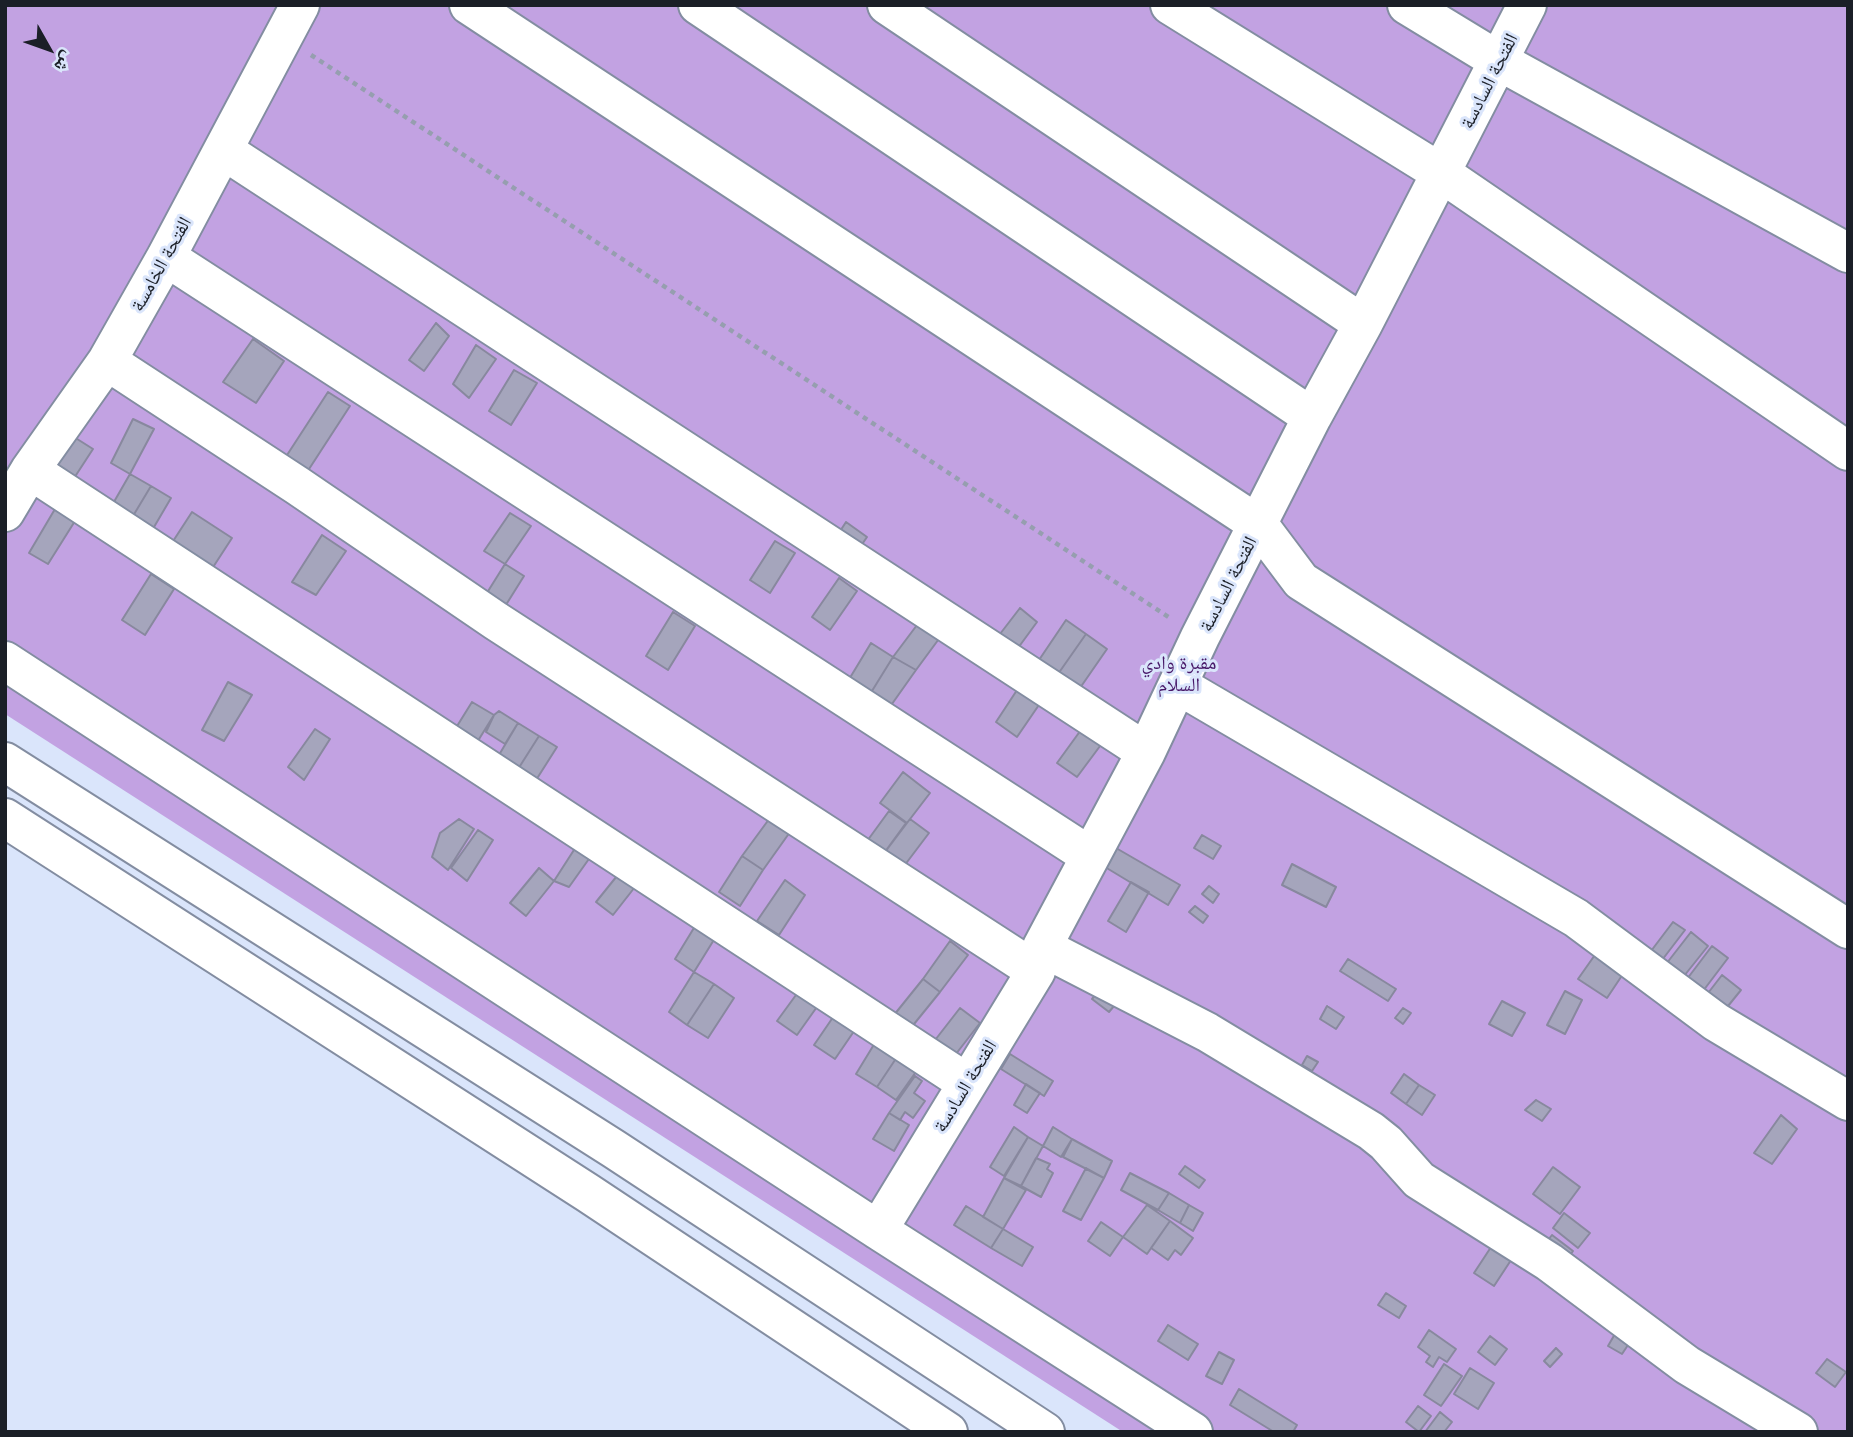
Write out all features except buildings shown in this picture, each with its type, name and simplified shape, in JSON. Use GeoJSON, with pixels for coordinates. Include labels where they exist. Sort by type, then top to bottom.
{"type":"FeatureCollection","features":[{"type":"Feature","properties":{"kind":"main road"},"geometry":{"type":"LineString","coordinates":[[469,5],[1259,525],[1301,581],[1848,929]]}},
{"type":"Feature","properties":{"kind":"main road"},"geometry":{"type":"LineString","coordinates":[[698,5],[1312,417]]}},
{"type":"Feature","properties":{"kind":"main road"},"geometry":{"type":"LineString","coordinates":[[887,5],[1363,324]]}},
{"type":"Feature","properties":{"kind":"main road"},"geometry":{"type":"LineString","coordinates":[[1170,5],[1441,173],[1848,451]]}},
{"type":"Feature","properties":{"kind":"main road"},"geometry":{"type":"LineString","coordinates":[[1407,5],[1499,61],[1848,253]]}},
{"type":"Feature","properties":{"kind":"main road","name":"الفتحة السادسة"},"geometry":{"type":"LineString","coordinates":[[878,1230],[1039,959],[1146,752],[1200,637],[1312,417],[1363,324],[1527,5]]}},
{"type":"Feature","properties":{"kind":"main road","name":"الفتحة الخامسة"},"geometry":{"type":"LineString","coordinates":[[5,512],[30,470],[107,361],[166,257],[291,21]]}},
{"type":"Feature","properties":{"kind":"main road"},"geometry":{"type":"LineString","coordinates":[[223,150],[1146,752]]}},
{"type":"Feature","properties":{"kind":"main road"},"geometry":{"type":"LineString","coordinates":[[166,257],[1090,856]]}},
{"type":"Feature","properties":{"kind":"main road"},"geometry":{"type":"LineString","coordinates":[[107,361],[298,486],[495,621],[1039,959],[1207,1032],[1371,1131],[1386,1143],[1419,1180],[1549,1262],[1687,1365],[1798,1432]]}},
{"type":"Feature","properties":{"kind":"main road"},"geometry":{"type":"LineString","coordinates":[[30,470],[967,1083]]}},
{"type":"Feature","properties":{"kind":"main road"},"geometry":{"type":"LineString","coordinates":[[5,661],[1193,1432]]}},
{"type":"Feature","properties":{"kind":"main road"},"geometry":{"type":"LineString","coordinates":[[1178,685],[1576,918],[1716,1022],[1848,1101]]}},
{"type":"Feature","properties":{"kind":"main road"},"geometry":{"type":"LineString","coordinates":[[5,762],[614,1149],[1045,1432]]}},
{"type":"Feature","properties":{"kind":"main road"},"geometry":{"type":"LineString","coordinates":[[5,818],[588,1193],[948,1432]]}},
{"type":"Feature","properties":{"kind":"path"},"geometry":{"type":"LineString","coordinates":[[291,21],[1200,637]]}},
{"type":"Feature","properties":{"kind":"green space","name":"مقبرة وادي السلام"},"geometry":{"type":"Polygon","coordinates":[[[5,5],[1848,5],[1848,1432],[1123,1432],[5,714],[5,5]]]}}]}
